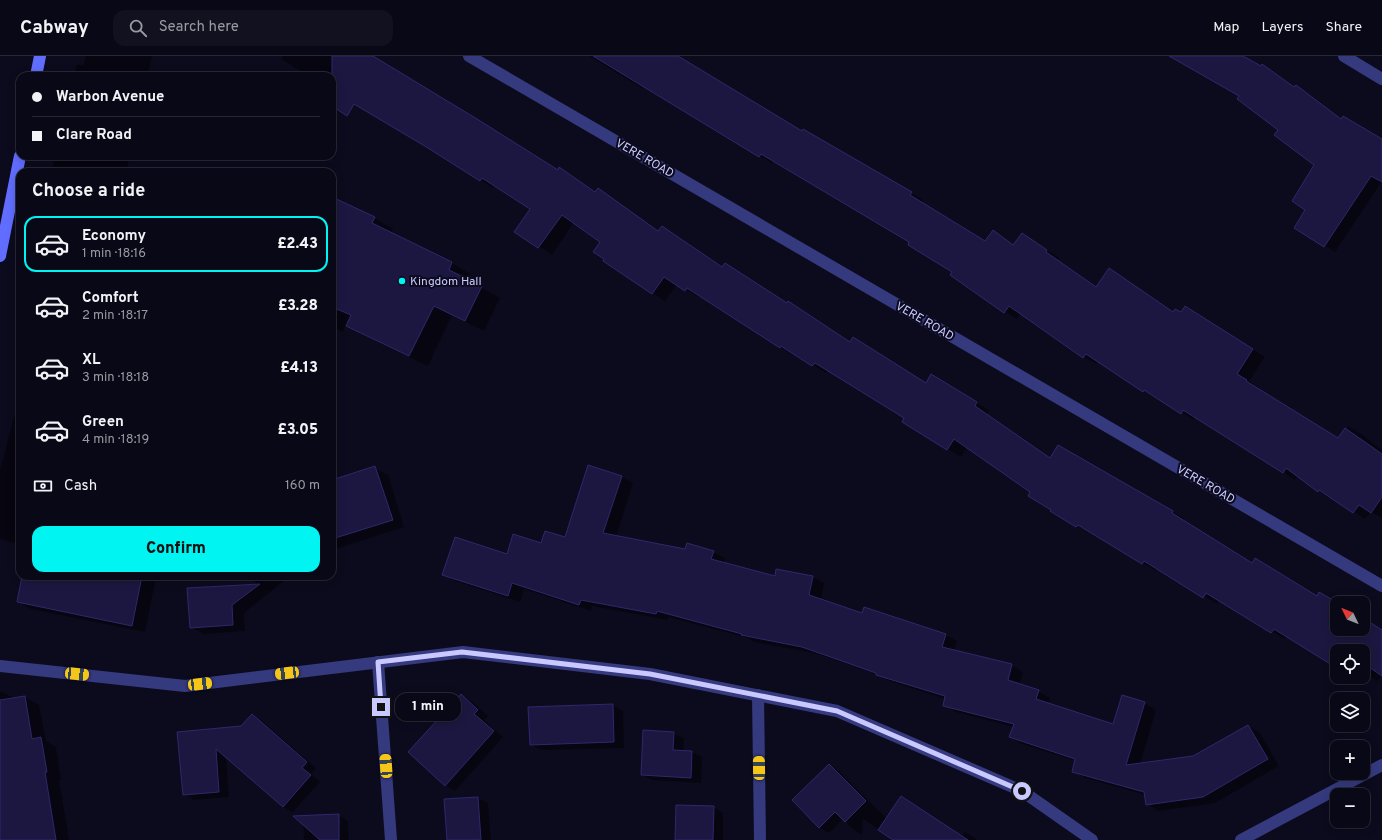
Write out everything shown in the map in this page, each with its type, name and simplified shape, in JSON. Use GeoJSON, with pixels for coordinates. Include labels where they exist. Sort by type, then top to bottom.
{"type":"FeatureCollection","features":[{"type":"Feature","properties":{"kind":"street"},"geometry":{"type":"LineString","coordinates":[[37,72],[40,56]]}},
{"type":"Feature","properties":{"kind":"street","name":"VERE ROAD"},"geometry":{"type":"LineString","coordinates":[[469,56],[1382,586]]}},
{"type":"Feature","properties":{"kind":"street"},"geometry":{"type":"LineString","coordinates":[[1344,56],[1382,79]]}},
{"type":"Feature","properties":{"kind":"street"},"geometry":{"type":"LineString","coordinates":[[0,256],[16,176]]}},
{"type":"Feature","properties":{"kind":"street"},"geometry":{"type":"LineString","coordinates":[[0,666],[185,686],[462,652],[650,674],[837,711],[1022,791],[1092,840]]}},
{"type":"Feature","properties":{"kind":"street"},"geometry":{"type":"LineString","coordinates":[[378,662],[391,840]]}},
{"type":"Feature","properties":{"kind":"street"},"geometry":{"type":"LineString","coordinates":[[758,695],[760,840]]}},
{"type":"Feature","properties":{"kind":"street"},"geometry":{"type":"LineString","coordinates":[[1241,840],[1382,765]]}},
{"type":"Feature","properties":{"kind":"building"},"geometry":{"type":"Polygon","coordinates":[[[332,56],[373,56],[558,170],[559,167],[595,192],[598,188],[658,231],[662,226],[722,267],[725,263],[787,303],[788,301],[850,342],[853,337],[926,383],[931,374],[977,402],[975,406],[1050,458],[1058,445],[1173,511],[1172,513],[1252,563],[1255,558],[1317,596],[1319,592],[1330,598],[1330,636],[1370,636],[1370,622],[1382,630],[1382,676],[1370,668],[1370,644],[1330,644],[1330,664],[1274,629],[1271,633],[1206,593],[1203,598],[1144,561],[1142,564],[1078,525],[1076,527],[1028,496],[1030,492],[954,439],[947,450],[902,422],[904,418],[815,363],[812,366],[781,346],[780,348],[687,288],[685,291],[664,277],[652,294],[603,261],[604,259],[593,252],[600,242],[562,215],[538,248],[514,232],[530,209],[482,178],[480,181],[354,104],[347,116],[336,109],[336,72],[332,72],[332,56]]]}},
{"type":"Feature","properties":{"kind":"building"},"geometry":{"type":"Polygon","coordinates":[[[593,56],[678,56],[802,131],[803,129],[912,192],[910,195],[985,241],[993,230],[1013,245],[1022,233],[1047,250],[1046,252],[1096,287],[1109,268],[1173,312],[1175,309],[1181,312],[1185,306],[1253,349],[1237,374],[1247,380],[1246,381],[1338,438],[1345,428],[1382,454],[1382,497],[1371,513],[1359,505],[1353,513],[1319,490],[1318,492],[1286,468],[1283,473],[1183,410],[1181,414],[1144,390],[1143,392],[1086,354],[1083,358],[1009,306],[1004,313],[950,275],[952,272],[908,245],[909,242],[761,154],[759,157],[593,56]]]}},
{"type":"Feature","properties":{"kind":"building"},"geometry":{"type":"Polygon","coordinates":[[[1169,56],[1243,56],[1261,66],[1262,64],[1294,87],[1296,85],[1341,119],[1343,116],[1382,139],[1382,182],[1371,176],[1324,247],[1294,228],[1305,210],[1292,201],[1314,165],[1274,135],[1278,130],[1237,99],[1239,96],[1169,56]]]}},
{"type":"Feature","properties":{"kind":"building","name":"Kingdom Hall"},"geometry":{"type":"Polygon","coordinates":[[[336,199],[375,217],[372,223],[452,262],[449,270],[482,286],[465,321],[434,306],[409,356],[346,326],[351,315],[336,309],[336,199]]]}},
{"type":"Feature","properties":{"kind":"building"},"geometry":{"type":"Polygon","coordinates":[[[588,465],[622,476],[603,533],[685,549],[687,543],[714,551],[711,559],[775,576],[776,569],[813,576],[809,595],[862,613],[864,607],[946,634],[942,647],[1012,664],[1008,680],[1039,690],[1036,699],[1113,724],[1122,695],[1145,702],[1126,765],[1193,756],[1248,725],[1268,759],[1203,797],[1146,805],[1144,792],[1072,772],[1075,759],[1009,737],[1014,724],[943,706],[945,696],[876,675],[876,673],[802,647],[741,635],[742,634],[657,611],[656,614],[581,600],[579,605],[512,583],[508,596],[442,575],[455,537],[507,554],[513,534],[541,543],[545,531],[565,537],[588,465]]]}},
{"type":"Feature","properties":{"kind":"building"},"geometry":{"type":"Polygon","coordinates":[[[375,466],[393,520],[336,538],[336,479],[375,466]]]}},
{"type":"Feature","properties":{"kind":"building"},"geometry":{"type":"Polygon","coordinates":[[[21,580],[141,580],[132,626],[17,602],[21,580]]]}},
{"type":"Feature","properties":{"kind":"building"},"geometry":{"type":"Polygon","coordinates":[[[260,584],[232,605],[233,625],[190,628],[187,588],[260,584]]]}},
{"type":"Feature","properties":{"kind":"building"},"geometry":{"type":"Polygon","coordinates":[[[461,694],[478,710],[474,714],[494,731],[445,786],[408,752],[461,694]]]}},
{"type":"Feature","properties":{"kind":"building"},"geometry":{"type":"Polygon","coordinates":[[[25,696],[32,739],[41,737],[56,840],[0,840],[0,700],[25,696]]]}},
{"type":"Feature","properties":{"kind":"building"},"geometry":{"type":"Polygon","coordinates":[[[613,704],[614,742],[530,745],[528,707],[613,704]]]}},
{"type":"Feature","properties":{"kind":"building"},"geometry":{"type":"Polygon","coordinates":[[[252,714],[307,762],[302,768],[311,775],[283,807],[216,749],[219,792],[183,795],[177,732],[241,726],[252,714]]]}},
{"type":"Feature","properties":{"kind":"building"},"geometry":{"type":"Polygon","coordinates":[[[643,730],[674,732],[673,750],[692,751],[691,778],[641,775],[643,730]]]}},
{"type":"Feature","properties":{"kind":"building"},"geometry":{"type":"Polygon","coordinates":[[[829,764],[866,801],[845,822],[835,812],[819,828],[792,800],[829,764]]]}},
{"type":"Feature","properties":{"kind":"building"},"geometry":{"type":"Polygon","coordinates":[[[901,796],[968,840],[893,840],[878,830],[901,796]]]}},
{"type":"Feature","properties":{"kind":"building"},"geometry":{"type":"Polygon","coordinates":[[[478,797],[481,840],[447,840],[444,799],[478,797]]]}},
{"type":"Feature","properties":{"kind":"building"},"geometry":{"type":"Polygon","coordinates":[[[676,805],[714,806],[713,840],[675,840],[676,805]]]}},
{"type":"Feature","properties":{"kind":"building"},"geometry":{"type":"Polygon","coordinates":[[[339,814],[339,840],[320,840],[293,816],[339,814]]]}},
{"type":"Feature","properties":{"kind":"place","name":"Kingdom Hall"},"geometry":{"type":"Point","coordinates":[402,281]}},
{"type":"Feature","properties":{"kind":"route"},"geometry":{"type":"LineString","coordinates":[[381,707],[378,662],[462,652],[650,674],[837,711],[1022,791]]}}]}
